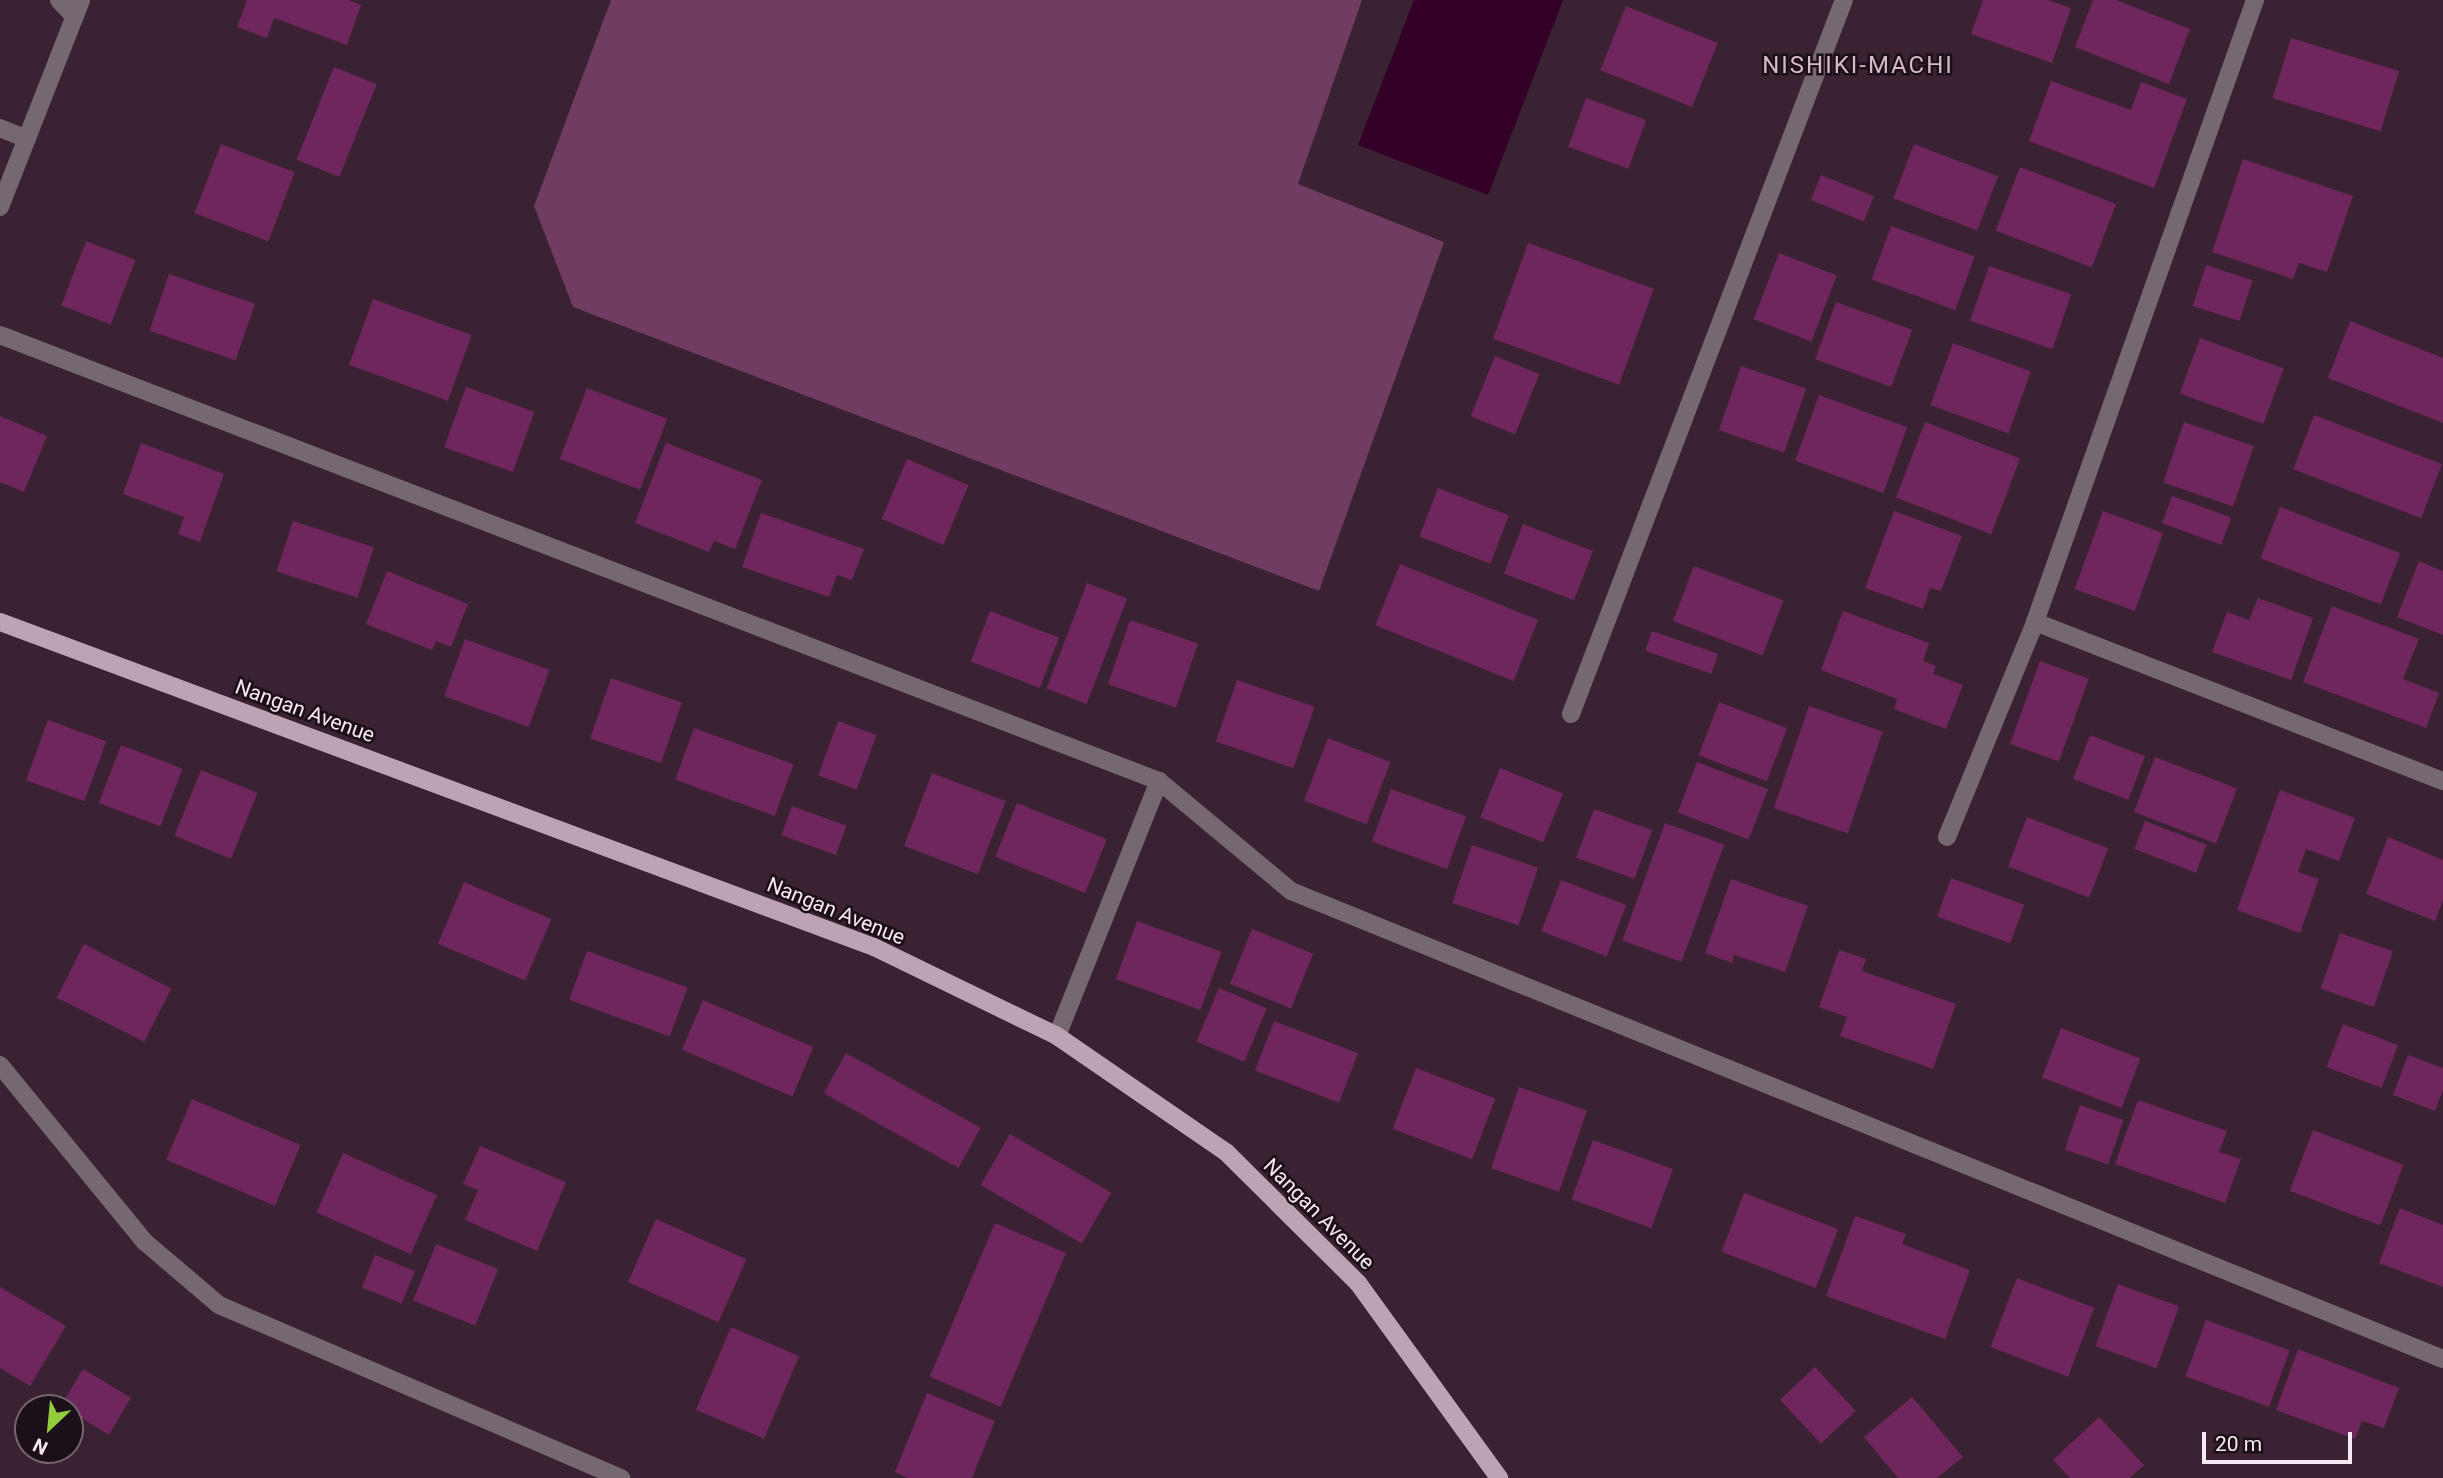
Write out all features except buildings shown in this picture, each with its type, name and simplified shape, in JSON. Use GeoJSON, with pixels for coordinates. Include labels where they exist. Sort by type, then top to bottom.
{"type":"FeatureCollection","features":[{"type":"Feature","properties":{"kind":"main road","name":"Nangan Avenue"},"geometry":{"type":"LineString","coordinates":[[0,622],[874,947],[1057,1036],[1226,1152],[1358,1283],[1499,1478]]}},
{"type":"Feature","properties":{"kind":"street"},"geometry":{"type":"LineString","coordinates":[[0,207],[78,8],[59,0]]}},
{"type":"Feature","properties":{"kind":"street"},"geometry":{"type":"LineString","coordinates":[[1571,714],[1844,0]]}},
{"type":"Feature","properties":{"kind":"street"},"geometry":{"type":"LineString","coordinates":[[1947,837],[2035,622],[2255,0]]}},
{"type":"Feature","properties":{"kind":"street"},"geometry":{"type":"LineString","coordinates":[[0,128],[27,139]]}},
{"type":"Feature","properties":{"kind":"street"},"geometry":{"type":"LineString","coordinates":[[0,335],[1159,781],[1291,891],[2443,1359]]}},
{"type":"Feature","properties":{"kind":"street"},"geometry":{"type":"LineString","coordinates":[[2035,622],[2443,781]]}},
{"type":"Feature","properties":{"kind":"street"},"geometry":{"type":"LineString","coordinates":[[1057,1036],[1159,781]]}},
{"type":"Feature","properties":{"kind":"street"},"geometry":{"type":"LineString","coordinates":[[0,1065],[145,1242],[219,1305],[621,1478]]}},
{"type":"Feature","properties":{"kind":"shaded area"},"geometry":{"type":"Polygon","coordinates":[[[611,0],[1362,0],[1298,184],[1444,242],[1319,591],[573,307],[534,206],[611,0]]]}},
{"type":"Feature","properties":{"kind":"shaded area"},"geometry":{"type":"Polygon","coordinates":[[[1414,0],[1563,0],[1488,195],[1358,145],[1414,0]]]}},
{"type":"Feature","properties":{"kind":"district","name":"NISHIKI-MACHI"},"geometry":{"type":"Point","coordinates":[1858,66]}}]}
